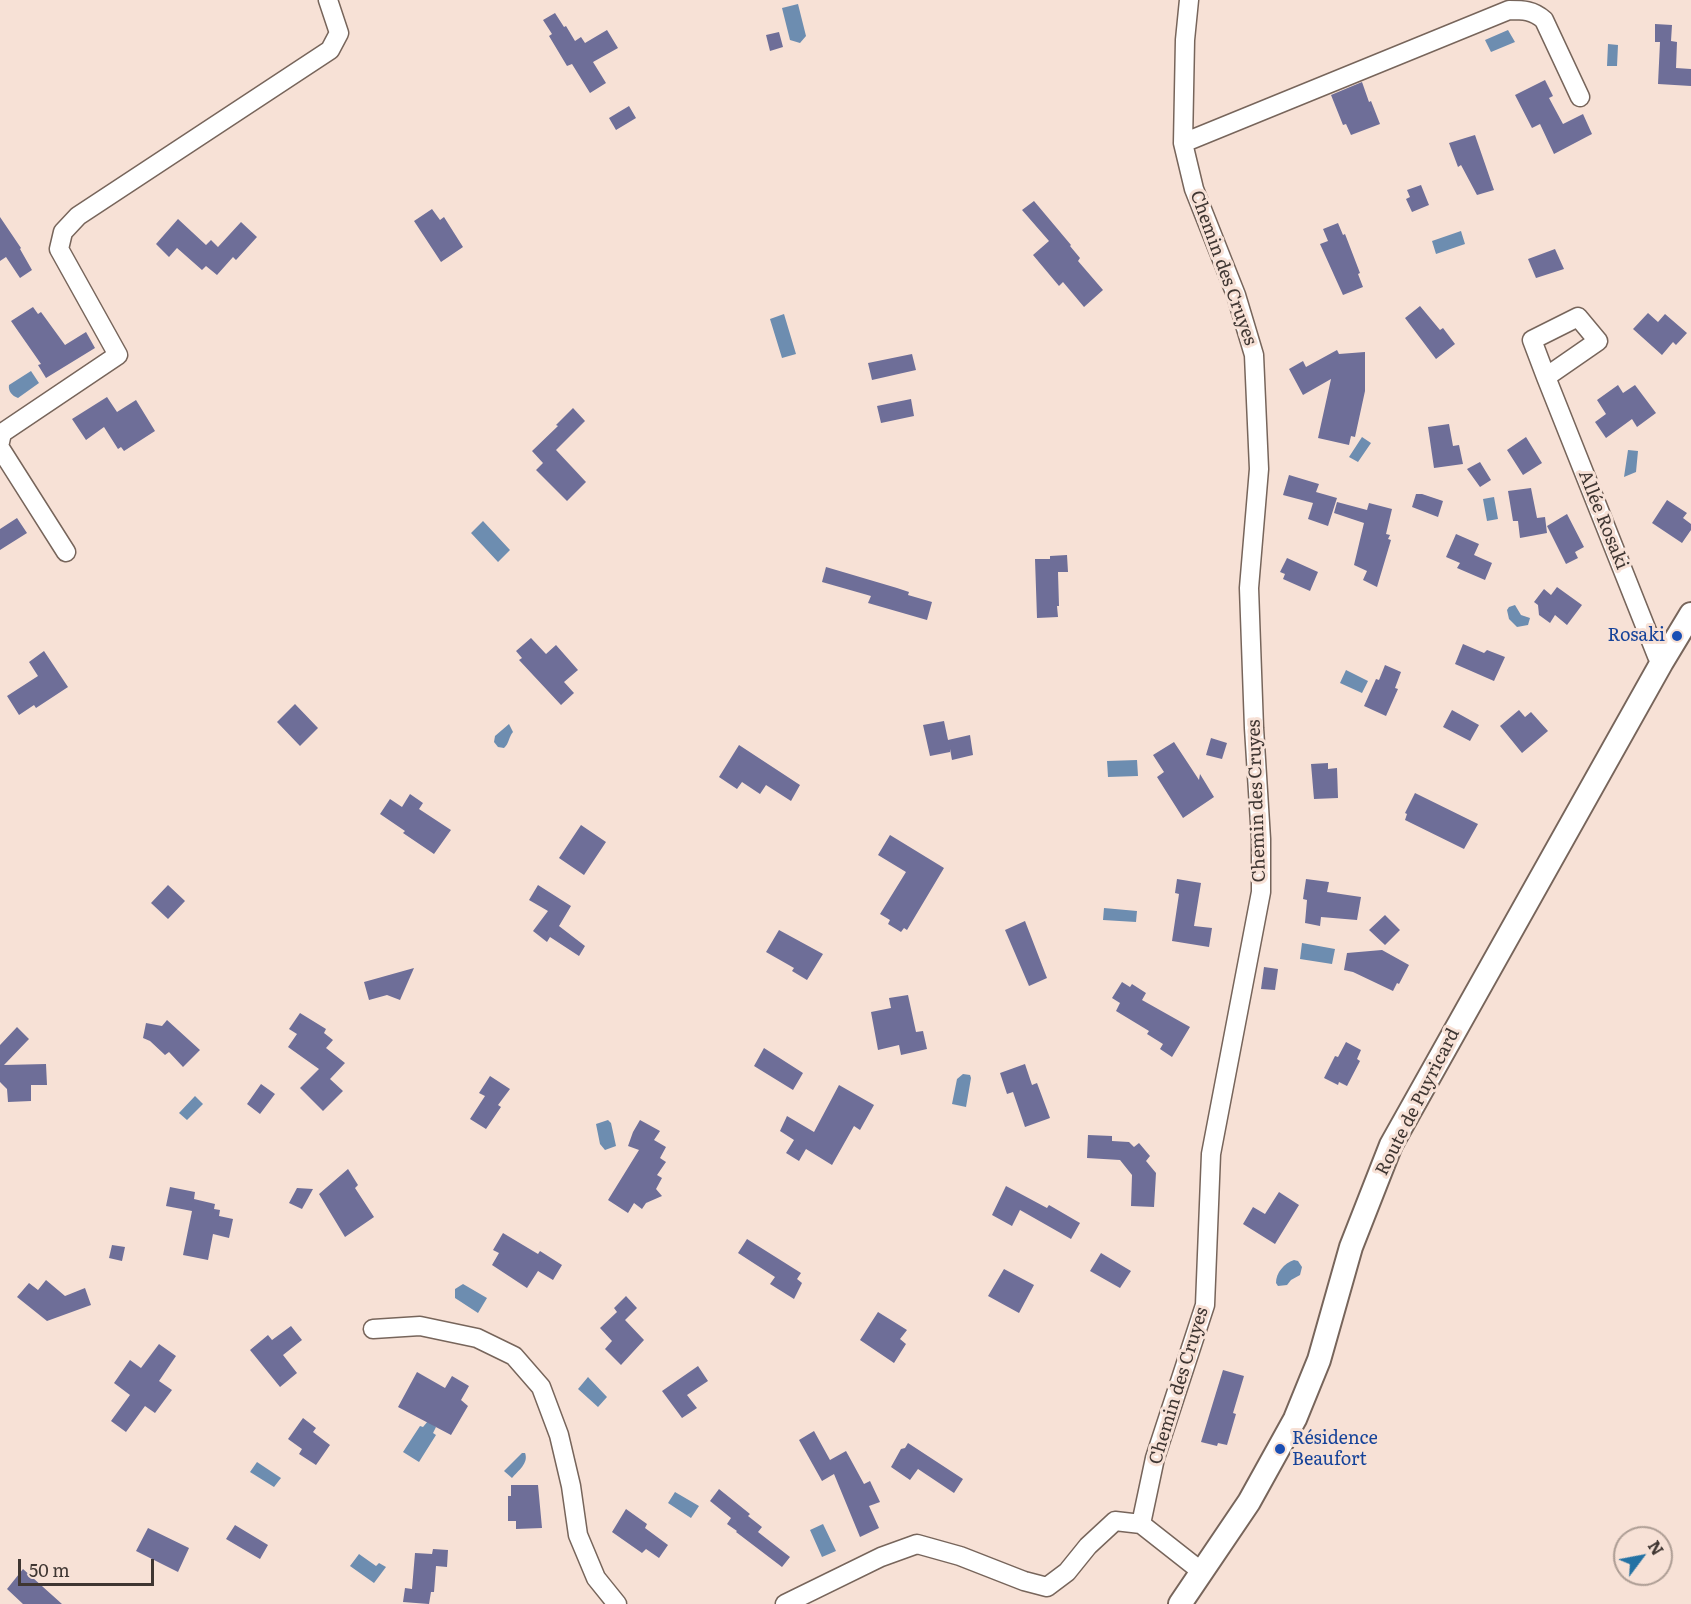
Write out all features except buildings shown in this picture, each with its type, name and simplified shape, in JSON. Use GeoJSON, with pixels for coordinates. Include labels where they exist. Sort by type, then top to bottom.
{"type":"FeatureCollection","features":[{"type":"Feature","properties":{"kind":"main road","name":"Route de Puyricard"},"geometry":{"type":"LineString","coordinates":[[1180,1604],[1249,1502],[1294,1419],[1319,1360],[1351,1247],[1391,1145],[1691,614]]}},
{"type":"Feature","properties":{"kind":"street"},"geometry":{"type":"LineString","coordinates":[[0,442],[2,433],[118,355],[59,249],[63,232],[78,216],[330,50],[339,33],[328,0]]}},
{"type":"Feature","properties":{"kind":"street","name":"Chemin des Cruyes"},"geometry":{"type":"LineString","coordinates":[[1141,1524],[1155,1458],[1205,1305],[1211,1154],[1261,892],[1261,839],[1249,588],[1259,469],[1254,355],[1236,295],[1194,189],[1183,143],[1188,0]]}},
{"type":"Feature","properties":{"kind":"street"},"geometry":{"type":"LineString","coordinates":[[1183,143],[1509,10],[1524,9],[1537,13],[1544,20],[1580,97]]}},
{"type":"Feature","properties":{"kind":"street","name":"Allée Rosaki"},"geometry":{"type":"LineString","coordinates":[[1546,377],[1657,656],[1662,662]]}},
{"type":"Feature","properties":{"kind":"street"},"geometry":{"type":"LineString","coordinates":[[0,448],[66,552]]}},
{"type":"Feature","properties":{"kind":"street"},"geometry":{"type":"LineString","coordinates":[[373,1329],[420,1326],[477,1338],[514,1356],[541,1387],[559,1435],[571,1486],[578,1535],[596,1578],[617,1604]]}},
{"type":"Feature","properties":{"kind":"street"},"geometry":{"type":"LineString","coordinates":[[785,1604],[881,1557],[917,1544],[960,1556],[1024,1581],[1047,1587],[1067,1572],[1088,1546],[1115,1521],[1141,1524],[1202,1572]]}},
{"type":"Feature","properties":{"kind":"water"},"geometry":{"type":"Polygon","coordinates":[[[798,4],[806,36],[800,43],[790,40],[782,8],[798,4]]]}},
{"type":"Feature","properties":{"kind":"water"},"geometry":{"type":"Polygon","coordinates":[[[1508,30],[1515,42],[1491,52],[1485,40],[1508,30]]]}},
{"type":"Feature","properties":{"kind":"water"},"geometry":{"type":"Polygon","coordinates":[[[1608,44],[1618,45],[1617,66],[1607,66],[1608,44]]]}},
{"type":"Feature","properties":{"kind":"water"},"geometry":{"type":"Polygon","coordinates":[[[1461,231],[1465,244],[1436,254],[1432,241],[1461,231]]]}},
{"type":"Feature","properties":{"kind":"water"},"geometry":{"type":"Polygon","coordinates":[[[784,314],[796,354],[782,358],[770,319],[784,314]]]}},
{"type":"Feature","properties":{"kind":"water"},"geometry":{"type":"Polygon","coordinates":[[[31,371],[39,383],[18,398],[14,396],[9,385],[31,371]]]}},
{"type":"Feature","properties":{"kind":"water"},"geometry":{"type":"Polygon","coordinates":[[[1362,437],[1371,443],[1358,462],[1349,457],[1362,437]]]}},
{"type":"Feature","properties":{"kind":"water"},"geometry":{"type":"Polygon","coordinates":[[[1628,450],[1638,451],[1636,472],[1624,477],[1628,450]]]}},
{"type":"Feature","properties":{"kind":"water"},"geometry":{"type":"Polygon","coordinates":[[[1494,497],[1498,519],[1487,521],[1483,499],[1494,497]]]}},
{"type":"Feature","properties":{"kind":"water"},"geometry":{"type":"Polygon","coordinates":[[[483,521],[510,550],[498,562],[471,533],[483,521]]]}},
{"type":"Feature","properties":{"kind":"water"},"geometry":{"type":"Polygon","coordinates":[[[1515,605],[1521,615],[1530,618],[1528,625],[1517,627],[1509,619],[1507,610],[1515,605]]]}},
{"type":"Feature","properties":{"kind":"water"},"geometry":{"type":"Polygon","coordinates":[[[1346,670],[1368,681],[1362,693],[1340,683],[1346,670]]]}},
{"type":"Feature","properties":{"kind":"water"},"geometry":{"type":"Polygon","coordinates":[[[509,724],[513,732],[504,748],[498,747],[494,742],[495,736],[509,724]]]}},
{"type":"Feature","properties":{"kind":"water"},"geometry":{"type":"Polygon","coordinates":[[[1137,760],[1138,776],[1108,777],[1107,761],[1137,760]]]}},
{"type":"Feature","properties":{"kind":"water"},"geometry":{"type":"Polygon","coordinates":[[[1104,908],[1137,911],[1136,922],[1103,920],[1104,908]]]}},
{"type":"Feature","properties":{"kind":"water"},"geometry":{"type":"Polygon","coordinates":[[[1302,943],[1335,949],[1332,964],[1300,959],[1302,943]]]}},
{"type":"Feature","properties":{"kind":"water"},"geometry":{"type":"Polygon","coordinates":[[[963,1074],[970,1075],[971,1078],[966,1107],[952,1104],[957,1079],[963,1074]]]}},
{"type":"Feature","properties":{"kind":"water"},"geometry":{"type":"Polygon","coordinates":[[[195,1096],[203,1104],[187,1120],[179,1113],[195,1096]]]}},
{"type":"Feature","properties":{"kind":"water"},"geometry":{"type":"Polygon","coordinates":[[[608,1120],[611,1123],[616,1146],[605,1150],[600,1144],[596,1124],[608,1120]]]}},
{"type":"Feature","properties":{"kind":"water"},"geometry":{"type":"Polygon","coordinates":[[[1298,1261],[1302,1267],[1300,1275],[1287,1285],[1278,1286],[1276,1279],[1279,1272],[1287,1263],[1298,1261]]]}},
{"type":"Feature","properties":{"kind":"water"},"geometry":{"type":"Polygon","coordinates":[[[463,1284],[487,1298],[478,1313],[455,1298],[455,1289],[463,1284]]]}},
{"type":"Feature","properties":{"kind":"water"},"geometry":{"type":"Polygon","coordinates":[[[588,1377],[607,1397],[598,1407],[578,1389],[588,1377]]]}},
{"type":"Feature","properties":{"kind":"water"},"geometry":{"type":"Polygon","coordinates":[[[428,1421],[436,1427],[433,1433],[436,1435],[419,1462],[403,1452],[420,1426],[423,1427],[428,1421]]]}},
{"type":"Feature","properties":{"kind":"water"},"geometry":{"type":"Polygon","coordinates":[[[522,1453],[525,1453],[526,1460],[512,1478],[504,1471],[522,1453]]]}},
{"type":"Feature","properties":{"kind":"water"},"geometry":{"type":"Polygon","coordinates":[[[257,1462],[281,1478],[274,1487],[250,1472],[257,1462]]]}},
{"type":"Feature","properties":{"kind":"water"},"geometry":{"type":"Polygon","coordinates":[[[675,1492],[699,1506],[691,1518],[668,1503],[675,1492]]]}},
{"type":"Feature","properties":{"kind":"water"},"geometry":{"type":"Polygon","coordinates":[[[823,1524],[836,1551],[822,1557],[810,1530],[823,1524]]]}},
{"type":"Feature","properties":{"kind":"water"},"geometry":{"type":"Polygon","coordinates":[[[359,1554],[376,1566],[379,1563],[386,1567],[374,1583],[350,1566],[359,1554]]]}},
{"type":"Feature","properties":{"kind":"place","name":"Rosaki"},"geometry":{"type":"Point","coordinates":[1677,636]}},
{"type":"Feature","properties":{"kind":"place","name":"Résidence Beaufort"},"geometry":{"type":"Point","coordinates":[1280,1449]}}]}
